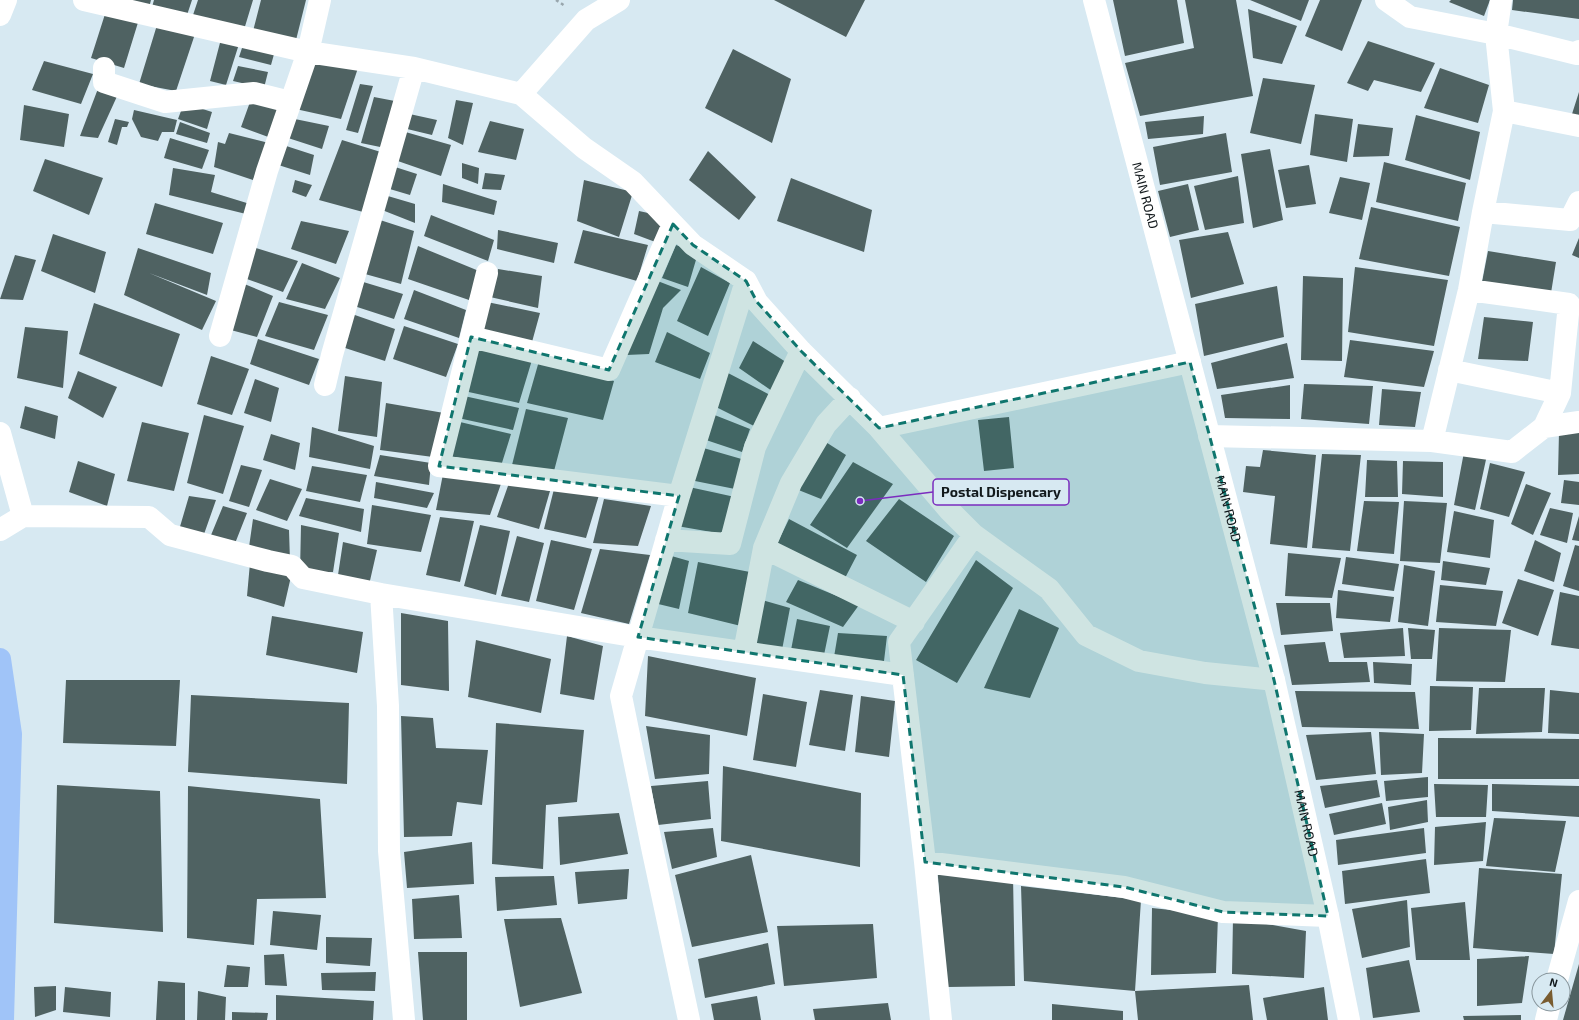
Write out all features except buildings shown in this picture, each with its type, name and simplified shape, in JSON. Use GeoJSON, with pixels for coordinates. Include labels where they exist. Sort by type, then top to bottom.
{"type":"FeatureCollection","features":[{"type":"Feature","properties":{"kind":"main road"},"geometry":{"type":"LineString","coordinates":[[0,659],[11,734],[3,1020]]}},
{"type":"Feature","properties":{"kind":"street"},"geometry":{"type":"LineString","coordinates":[[0,15],[6,0]]}},
{"type":"Feature","properties":{"kind":"street"},"geometry":{"type":"LineString","coordinates":[[84,0],[308,52],[414,68],[521,94],[584,148],[633,182],[693,245],[746,281],[757,302],[801,351],[879,428],[950,511],[974,535],[1049,589],[1086,635],[1140,660],[1205,673],[1274,680]]}},
{"type":"Feature","properties":{"kind":"street"},"geometry":{"type":"LineString","coordinates":[[220,336],[267,171],[308,52],[320,0]]}},
{"type":"Feature","properties":{"kind":"street"},"geometry":{"type":"LineString","coordinates":[[521,94],[586,20],[619,0]]}},
{"type":"Feature","properties":{"kind":"street","name":"MAIN ROAD"},"geometry":{"type":"LineString","coordinates":[[1094,0],[1274,680],[1328,916],[1349,1020]]}},
{"type":"Feature","properties":{"kind":"street"},"geometry":{"type":"LineString","coordinates":[[1386,0],[1410,17],[1496,34],[1578,54],[1579,51]]}},
{"type":"Feature","properties":{"kind":"street"},"geometry":{"type":"LineString","coordinates":[[1432,440],[1448,370],[1469,290],[1483,212],[1504,111],[1496,34],[1501,0]]}},
{"type":"Feature","properties":{"kind":"street"},"geometry":{"type":"LineString","coordinates":[[104,68],[104,82],[166,102],[254,93],[290,102]]}},
{"type":"Feature","properties":{"kind":"street"},"geometry":{"type":"LineString","coordinates":[[325,385],[332,355],[414,68]]}},
{"type":"Feature","properties":{"kind":"street"},"geometry":{"type":"LineString","coordinates":[[1504,111],[1579,126]]}},
{"type":"Feature","properties":{"kind":"street"},"geometry":{"type":"LineString","coordinates":[[1483,212],[1570,220],[1579,202]]}},
{"type":"Feature","properties":{"kind":"street"},"geometry":{"type":"LineString","coordinates":[[471,337],[609,370],[673,224]]}},
{"type":"Feature","properties":{"kind":"street"},"geometry":{"type":"LineString","coordinates":[[487,273],[439,466],[679,496]]}},
{"type":"Feature","properties":{"kind":"street"},"geometry":{"type":"LineString","coordinates":[[689,1020],[621,696],[679,496],[746,281]]}},
{"type":"Feature","properties":{"kind":"street"},"geometry":{"type":"LineString","coordinates":[[1209,436],[1432,440],[1512,452],[1544,427],[1560,393],[1569,304],[1469,290]]}},
{"type":"Feature","properties":{"kind":"street"},"geometry":{"type":"LineString","coordinates":[[666,540],[730,544],[755,447],[801,351]]}},
{"type":"Feature","properties":{"kind":"street"},"geometry":{"type":"LineString","coordinates":[[879,428],[1190,362]]}},
{"type":"Feature","properties":{"kind":"street"},"geometry":{"type":"LineString","coordinates":[[1448,370],[1560,393]]}},
{"type":"Feature","properties":{"kind":"street"},"geometry":{"type":"LineString","coordinates":[[744,652],[764,548],[791,483],[826,424],[850,398]]}},
{"type":"Feature","properties":{"kind":"street"},"geometry":{"type":"LineString","coordinates":[[1544,427],[1579,422]]}},
{"type":"Feature","properties":{"kind":"street"},"geometry":{"type":"LineString","coordinates":[[0,433],[23,516]]}},
{"type":"Feature","properties":{"kind":"street"},"geometry":{"type":"LineString","coordinates":[[0,530],[23,516],[148,517],[170,535],[292,566],[303,578],[381,594],[638,637],[903,675]]}},
{"type":"Feature","properties":{"kind":"street"},"geometry":{"type":"LineString","coordinates":[[941,1020],[925,862],[899,642],[974,535]]}},
{"type":"Feature","properties":{"kind":"street"},"geometry":{"type":"LineString","coordinates":[[764,548],[914,622]]}},
{"type":"Feature","properties":{"kind":"street"},"geometry":{"type":"LineString","coordinates":[[381,594],[388,706],[389,851],[404,1020]]}},
{"type":"Feature","properties":{"kind":"street"},"geometry":{"type":"LineString","coordinates":[[925,862],[1124,887],[1223,912],[1328,916]]}},
{"type":"Feature","properties":{"kind":"street"},"geometry":{"type":"LineString","coordinates":[[1559,972],[1579,901]]}},
{"type":"Feature","properties":{"kind":"highlighted area"},"geometry":{"type":"Polygon","coordinates":[[[673,224],[693,245],[746,281],[757,302],[801,351],[879,428],[1190,362],[1274,680],[1328,916],[1223,912],[1124,887],[925,862],[903,675],[638,637],[679,496],[439,466],[471,337],[609,370],[673,224]]]}},
{"type":"Feature","properties":{"kind":"place","name":"Postal Dispencary"},"geometry":{"type":"Point","coordinates":[860,501]}}]}
